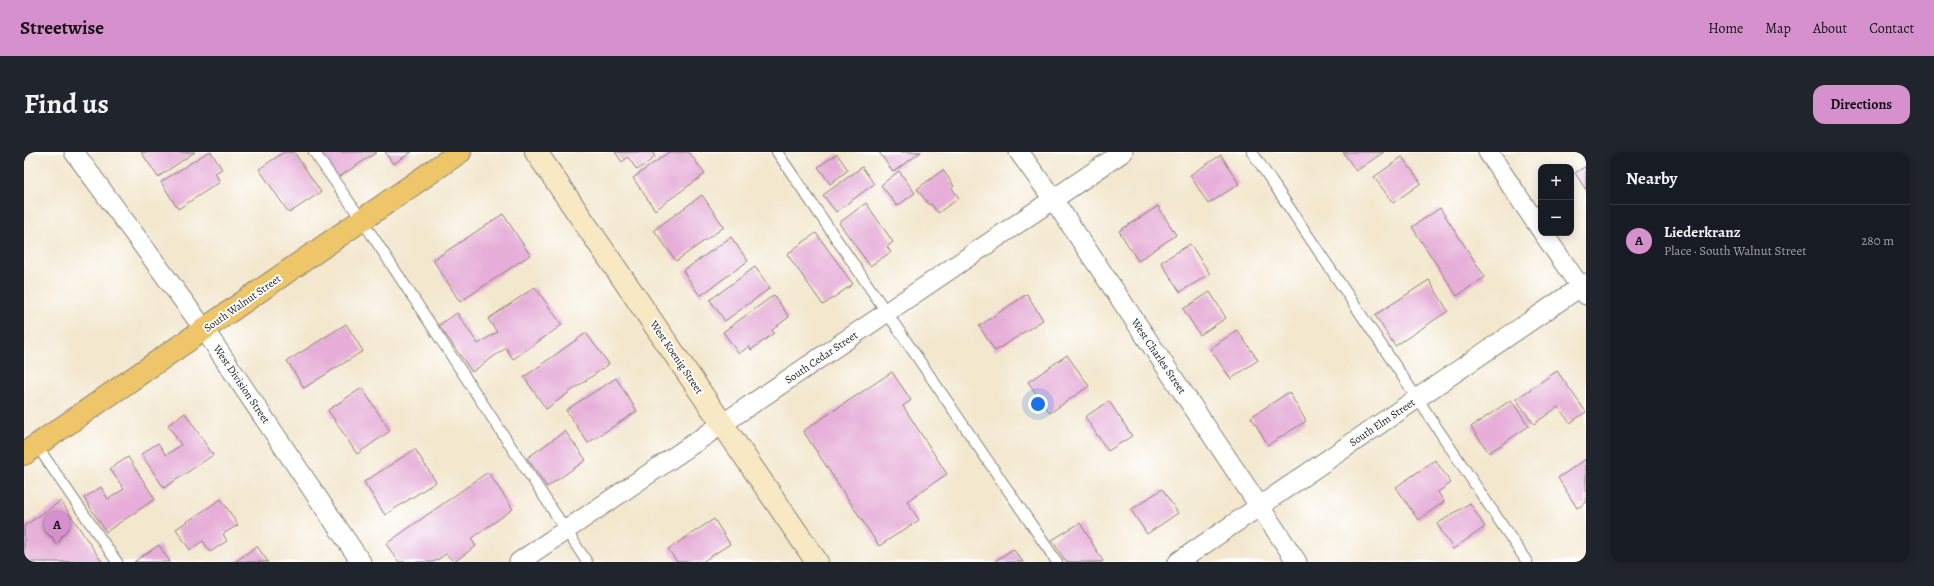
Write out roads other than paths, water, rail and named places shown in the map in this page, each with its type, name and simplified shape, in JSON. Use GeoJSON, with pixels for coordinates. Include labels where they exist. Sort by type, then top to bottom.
{"type":"FeatureCollection","features":[{"type":"Feature","properties":{"kind":"main road","name":"South Walnut Street"},"geometry":{"type":"LineString","coordinates":[[31,450],[460,152]]}},
{"type":"Feature","properties":{"kind":"street","name":"West Division Street"},"geometry":{"type":"LineString","coordinates":[[74,152],[204,329],[361,562]]}},
{"type":"Feature","properties":{"kind":"street","name":"West Koenig Street"},"geometry":{"type":"LineString","coordinates":[[536,152],[817,562]]}},
{"type":"Feature","properties":{"kind":"street","name":"West Charles Street"},"geometry":{"type":"LineString","coordinates":[[1019,152],[1053,199],[1298,562]]}},
{"type":"Feature","properties":{"kind":"street","name":"South Cedar Street"},"geometry":{"type":"LineString","coordinates":[[519,562],[1123,152]]}},
{"type":"Feature","properties":{"kind":"street"},"geometry":{"type":"LineString","coordinates":[[1488,152],[1538,226]]}},
{"type":"Feature","properties":{"kind":"street"},"geometry":{"type":"LineString","coordinates":[[1545,236],[1584,288]]}},
{"type":"Feature","properties":{"kind":"street","name":"South Elm Street"},"geometry":{"type":"LineString","coordinates":[[1178,562],[1417,398],[1584,288]]}},
{"type":"Feature","properties":{"kind":"lane"},"geometry":{"type":"LineString","coordinates":[[314,152],[362,220],[587,562]]}},
{"type":"Feature","properties":{"kind":"lane"},"geometry":{"type":"LineString","coordinates":[[777,152],[1057,562]]}},
{"type":"Feature","properties":{"kind":"lane"},"geometry":{"type":"LineString","coordinates":[[1252,152],[1527,562]]}},
{"type":"Feature","properties":{"kind":"lane"},"geometry":{"type":"LineString","coordinates":[[31,450],[117,562]]}},
{"type":"Feature","properties":{"kind":"place","name":"Liederkranz"},"geometry":{"type":"Point","coordinates":[57,544]}}]}
